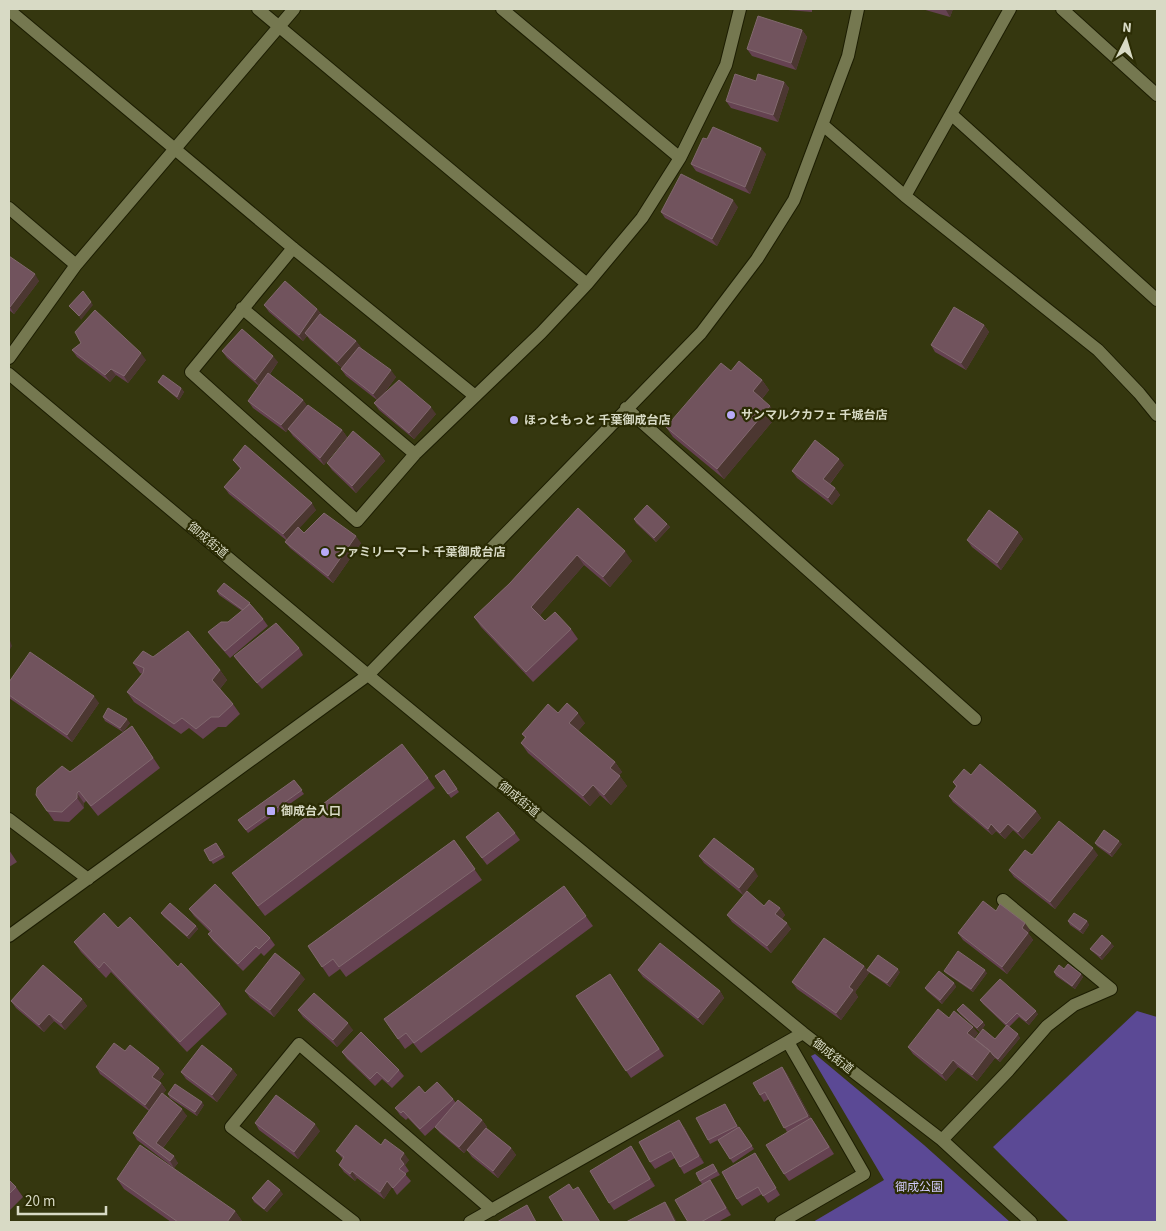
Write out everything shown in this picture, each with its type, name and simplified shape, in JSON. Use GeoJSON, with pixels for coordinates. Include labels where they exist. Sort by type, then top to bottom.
{"type":"FeatureCollection","features":[{"type":"Feature","properties":{"kind":"street"},"geometry":{"type":"LineString","coordinates":[[258,9],[587,284]]}},
{"type":"Feature","properties":{"kind":"street"},"geometry":{"type":"LineString","coordinates":[[9,358],[76,265],[294,9]]}},
{"type":"Feature","properties":{"kind":"street"},"geometry":{"type":"LineString","coordinates":[[502,9],[680,158]]}},
{"type":"Feature","properties":{"kind":"street"},"geometry":{"type":"LineString","coordinates":[[292,248],[191,372],[357,521],[415,454],[541,333],[587,284],[642,218],[680,158],[726,65],[740,9]]}},
{"type":"Feature","properties":{"kind":"street"},"geometry":{"type":"LineString","coordinates":[[9,936],[368,675],[701,332],[757,259],[794,200],[848,56],[858,9]]}},
{"type":"Feature","properties":{"kind":"street"},"geometry":{"type":"LineString","coordinates":[[905,196],[1010,9]]}},
{"type":"Feature","properties":{"kind":"street"},"geometry":{"type":"LineString","coordinates":[[1062,9],[1157,96]]}},
{"type":"Feature","properties":{"kind":"street"},"geometry":{"type":"LineString","coordinates":[[9,10],[292,248],[475,396]]}},
{"type":"Feature","properties":{"kind":"street"},"geometry":{"type":"LineString","coordinates":[[951,114],[1157,299]]}},
{"type":"Feature","properties":{"kind":"street"},"geometry":{"type":"LineString","coordinates":[[823,125],[905,196],[1098,350],[1157,415]]}},
{"type":"Feature","properties":{"kind":"street"},"geometry":{"type":"LineString","coordinates":[[9,208],[76,265]]}},
{"type":"Feature","properties":{"kind":"street"},"geometry":{"type":"LineString","coordinates":[[242,308],[415,454]]}},
{"type":"Feature","properties":{"kind":"street","name":"御成街道"},"geometry":{"type":"LineString","coordinates":[[9,374],[368,675],[803,1033],[942,1140],[1031,1222]]}},
{"type":"Feature","properties":{"kind":"street"},"geometry":{"type":"LineString","coordinates":[[626,408],[975,719]]}},
{"type":"Feature","properties":{"kind":"street"},"geometry":{"type":"LineString","coordinates":[[9,819],[88,879]]}},
{"type":"Feature","properties":{"kind":"street"},"geometry":{"type":"LineString","coordinates":[[942,1140],[1008,1071],[1047,1026],[1074,1005],[1111,989],[1003,900]]}},
{"type":"Feature","properties":{"kind":"street"},"geometry":{"type":"LineString","coordinates":[[470,1222],[803,1033]]}},
{"type":"Feature","properties":{"kind":"street"},"geometry":{"type":"LineString","coordinates":[[781,1222],[864,1174],[788,1042]]}},
{"type":"Feature","properties":{"kind":"street"},"geometry":{"type":"LineString","coordinates":[[354,1222],[231,1127],[298,1044],[492,1210]]}},
{"type":"Feature","properties":{"kind":"green space"},"geometry":{"type":"Polygon","coordinates":[[[1137,1011],[1157,1017],[1157,1222],[1069,1222],[993,1147],[1137,1011]]]}},
{"type":"Feature","properties":{"kind":"green space","name":"御成公園"},"geometry":{"type":"Polygon","coordinates":[[[815,1054],[924,1145],[1010,1222],[813,1222],[884,1180],[811,1056],[815,1054]]]}},
{"type":"Feature","properties":{"kind":"building"},"geometry":{"type":"Polygon","coordinates":[[[758,16],[802,30],[791,63],[747,49],[758,16]]]}},
{"type":"Feature","properties":{"kind":"building"},"geometry":{"type":"Polygon","coordinates":[[[735,74],[756,81],[758,74],[784,82],[773,115],[726,101],[735,74]]]}},
{"type":"Feature","properties":{"kind":"building"},"geometry":{"type":"Polygon","coordinates":[[[713,127],[761,148],[745,187],[691,164],[703,138],[707,139],[713,127]]]}},
{"type":"Feature","properties":{"kind":"building"},"geometry":{"type":"Polygon","coordinates":[[[681,174],[733,200],[712,239],[661,212],[681,174]]]}},
{"type":"Feature","properties":{"kind":"building"},"geometry":{"type":"Polygon","coordinates":[[[9,256],[35,274],[10,307],[9,306],[9,256]]]}},
{"type":"Feature","properties":{"kind":"building"},"geometry":{"type":"Polygon","coordinates":[[[285,281],[317,309],[299,335],[264,305],[285,281]]]}},
{"type":"Feature","properties":{"kind":"building"},"geometry":{"type":"Polygon","coordinates":[[[83,291],[91,302],[79,316],[69,306],[83,291]]]}},
{"type":"Feature","properties":{"kind":"building"},"geometry":{"type":"Polygon","coordinates":[[[954,307],[984,325],[961,363],[931,345],[954,307]]]}},
{"type":"Feature","properties":{"kind":"building"},"geometry":{"type":"Polygon","coordinates":[[[95,310],[141,353],[124,376],[111,369],[105,375],[72,350],[81,343],[75,332],[95,310]]]}},
{"type":"Feature","properties":{"kind":"building"},"geometry":{"type":"Polygon","coordinates":[[[320,314],[356,341],[337,362],[305,333],[320,314]]]}},
{"type":"Feature","properties":{"kind":"building"},"geometry":{"type":"Polygon","coordinates":[[[242,329],[273,356],[255,380],[222,351],[242,329]]]}},
{"type":"Feature","properties":{"kind":"building"},"geometry":{"type":"Polygon","coordinates":[[[359,347],[391,370],[373,394],[341,369],[359,347]]]}},
{"type":"Feature","properties":{"kind":"building"},"geometry":{"type":"Polygon","coordinates":[[[739,361],[762,380],[753,391],[770,406],[717,469],[666,427],[721,363],[731,371],[739,361]]]}},
{"type":"Feature","properties":{"kind":"building"},"geometry":{"type":"Polygon","coordinates":[[[268,373],[303,400],[281,425],[248,401],[268,373]]]}},
{"type":"Feature","properties":{"kind":"building"},"geometry":{"type":"Polygon","coordinates":[[[163,375],[181,388],[177,397],[158,382],[163,375]]]}},
{"type":"Feature","properties":{"kind":"building"},"geometry":{"type":"Polygon","coordinates":[[[399,380],[431,407],[409,433],[374,403],[399,380]]]}},
{"type":"Feature","properties":{"kind":"building"},"geometry":{"type":"Polygon","coordinates":[[[308,405],[342,430],[320,458],[288,429],[308,405]]]}},
{"type":"Feature","properties":{"kind":"building"},"geometry":{"type":"Polygon","coordinates":[[[353,431],[380,454],[352,486],[327,463],[353,431]]]}},
{"type":"Feature","properties":{"kind":"building"},"geometry":{"type":"Polygon","coordinates":[[[815,440],[839,459],[823,479],[835,488],[828,498],[792,471],[815,440]]]}},
{"type":"Feature","properties":{"kind":"building"},"geometry":{"type":"Polygon","coordinates":[[[245,445],[312,503],[283,534],[224,487],[241,468],[233,460],[245,445]]]}},
{"type":"Feature","properties":{"kind":"building"},"geometry":{"type":"Polygon","coordinates":[[[647,505],[667,524],[654,538],[634,519],[647,505]]]}},
{"type":"Feature","properties":{"kind":"building"},"geometry":{"type":"Polygon","coordinates":[[[578,508],[625,551],[603,577],[577,555],[531,607],[545,621],[555,612],[571,629],[526,672],[474,617],[510,583],[578,508]]]}},
{"type":"Feature","properties":{"kind":"building"},"geometry":{"type":"Polygon","coordinates":[[[989,510],[1018,532],[997,563],[967,540],[989,510]]]}},
{"type":"Feature","properties":{"kind":"building"},"geometry":{"type":"Polygon","coordinates":[[[324,513],[356,536],[328,576],[285,542],[298,527],[304,533],[324,513]]]}},
{"type":"Feature","properties":{"kind":"building"},"geometry":{"type":"Polygon","coordinates":[[[224,583],[250,603],[243,610],[217,591],[224,583]]]}},
{"type":"Feature","properties":{"kind":"building"},"geometry":{"type":"Polygon","coordinates":[[[250,604],[263,619],[225,651],[208,632],[221,622],[228,622],[250,604]]]}},
{"type":"Feature","properties":{"kind":"building"},"geometry":{"type":"Polygon","coordinates":[[[276,623],[299,648],[257,683],[234,656],[276,623]]]}},
{"type":"Feature","properties":{"kind":"building"},"geometry":{"type":"Polygon","coordinates":[[[188,631],[220,670],[212,680],[233,704],[219,717],[211,717],[196,729],[182,718],[174,724],[127,692],[143,673],[144,668],[133,663],[143,651],[153,657],[188,631]]]}},
{"type":"Feature","properties":{"kind":"building"},"geometry":{"type":"Polygon","coordinates":[[[30,652],[94,696],[67,735],[9,695],[9,682],[30,652]]]}},
{"type":"Feature","properties":{"kind":"building"},"geometry":{"type":"Polygon","coordinates":[[[567,703],[578,713],[569,723],[615,762],[610,768],[620,776],[604,795],[593,785],[583,796],[521,743],[526,737],[522,734],[548,704],[558,713],[567,703]]]}},
{"type":"Feature","properties":{"kind":"building"},"geometry":{"type":"Polygon","coordinates":[[[108,708],[127,719],[120,728],[103,717],[108,708]]]}},
{"type":"Feature","properties":{"kind":"building"},"geometry":{"type":"Polygon","coordinates":[[[132,726],[153,758],[91,806],[79,791],[77,798],[62,812],[47,811],[36,795],[37,788],[62,766],[70,772],[132,726]]]}},
{"type":"Feature","properties":{"kind":"building"},"geometry":{"type":"Polygon","coordinates":[[[402,744],[428,778],[258,906],[232,873],[402,744]]]}},
{"type":"Feature","properties":{"kind":"building"},"geometry":{"type":"Polygon","coordinates":[[[980,764],[1036,811],[1018,832],[1008,824],[1000,833],[991,824],[988,829],[949,796],[957,786],[953,782],[964,769],[971,775],[980,764]]]}},
{"type":"Feature","properties":{"kind":"building"},"geometry":{"type":"Polygon","coordinates":[[[444,770],[457,789],[448,794],[435,776],[444,770]]]}},
{"type":"Feature","properties":{"kind":"building"},"geometry":{"type":"Polygon","coordinates":[[[294,780],[302,790],[246,830],[238,820],[294,780]]]}},
{"type":"Feature","properties":{"kind":"building"},"geometry":{"type":"Polygon","coordinates":[[[498,812],[515,833],[482,858],[466,837],[498,812]]]}},
{"type":"Feature","properties":{"kind":"building"},"geometry":{"type":"Polygon","coordinates":[[[1059,821],[1093,848],[1050,902],[1009,870],[1025,850],[1032,855],[1059,821]]]}},
{"type":"Feature","properties":{"kind":"building"},"geometry":{"type":"Polygon","coordinates":[[[1104,830],[1119,841],[1110,853],[1095,843],[1104,830]]]}},
{"type":"Feature","properties":{"kind":"building"},"geometry":{"type":"Polygon","coordinates":[[[714,838],[754,869],[739,888],[699,856],[714,838]]]}},
{"type":"Feature","properties":{"kind":"building"},"geometry":{"type":"Polygon","coordinates":[[[454,840],[475,869],[339,967],[333,959],[322,967],[308,946],[454,840]]]}},
{"type":"Feature","properties":{"kind":"building"},"geometry":{"type":"Polygon","coordinates":[[[216,843],[223,854],[210,861],[204,850],[216,843]]]}},
{"type":"Feature","properties":{"kind":"building"},"geometry":{"type":"Polygon","coordinates":[[[215,884],[270,938],[259,949],[256,946],[238,964],[208,934],[212,931],[189,909],[215,884]]]}},
{"type":"Feature","properties":{"kind":"building"},"geometry":{"type":"Polygon","coordinates":[[[564,886],[586,916],[414,1043],[406,1033],[398,1039],[384,1019],[564,886]]]}},
{"type":"Feature","properties":{"kind":"building"},"geometry":{"type":"Polygon","coordinates":[[[747,891],[764,906],[769,900],[780,908],[775,914],[787,923],[767,946],[727,915],[747,891]]]}},
{"type":"Feature","properties":{"kind":"building"},"geometry":{"type":"Polygon","coordinates":[[[983,901],[996,911],[1000,904],[1025,923],[1022,928],[1028,933],[1002,967],[958,933],[983,901]]]}},
{"type":"Feature","properties":{"kind":"building"},"geometry":{"type":"Polygon","coordinates":[[[170,903],[196,926],[187,936],[161,913],[170,903]]]}},
{"type":"Feature","properties":{"kind":"building"},"geometry":{"type":"Polygon","coordinates":[[[104,913],[118,928],[130,917],[178,967],[181,963],[220,1004],[180,1042],[104,962],[99,968],[74,942],[104,913]]]}},
{"type":"Feature","properties":{"kind":"building"},"geometry":{"type":"Polygon","coordinates":[[[1074,913],[1087,921],[1080,930],[1068,921],[1074,913]]]}},
{"type":"Feature","properties":{"kind":"building"},"geometry":{"type":"Polygon","coordinates":[[[1102,935],[1111,943],[1100,956],[1090,949],[1102,935]]]}},
{"type":"Feature","properties":{"kind":"building"},"geometry":{"type":"Polygon","coordinates":[[[824,938],[864,966],[849,987],[853,990],[836,1013],[792,982],[824,938]]]}},
{"type":"Feature","properties":{"kind":"building"},"geometry":{"type":"Polygon","coordinates":[[[660,943],[720,991],[698,1018],[638,970],[660,943]]]}},
{"type":"Feature","properties":{"kind":"building"},"geometry":{"type":"Polygon","coordinates":[[[958,951],[985,970],[971,989],[944,971],[958,951]]]}},
{"type":"Feature","properties":{"kind":"building"},"geometry":{"type":"Polygon","coordinates":[[[275,953],[300,973],[270,1010],[245,991],[275,953]]]}},
{"type":"Feature","properties":{"kind":"building"},"geometry":{"type":"Polygon","coordinates":[[[878,955],[898,969],[887,983],[867,970],[878,955]]]}},
{"type":"Feature","properties":{"kind":"building"},"geometry":{"type":"Polygon","coordinates":[[[1068,964],[1081,974],[1072,986],[1054,972],[1059,965],[1064,969],[1068,964]]]}},
{"type":"Feature","properties":{"kind":"building"},"geometry":{"type":"Polygon","coordinates":[[[43,965],[82,999],[61,1023],[49,1014],[39,1025],[11,1001],[43,965]]]}},
{"type":"Feature","properties":{"kind":"building"},"geometry":{"type":"Polygon","coordinates":[[[939,971],[954,983],[940,1000],[925,988],[939,971]]]}},
{"type":"Feature","properties":{"kind":"building"},"geometry":{"type":"Polygon","coordinates":[[[610,974],[659,1049],[626,1071],[576,996],[610,974]]]}},
{"type":"Feature","properties":{"kind":"building"},"geometry":{"type":"Polygon","coordinates":[[[1000,979],[1036,1011],[1026,1021],[1017,1013],[1006,1024],[980,1000],[1000,979]]]}},
{"type":"Feature","properties":{"kind":"building"},"geometry":{"type":"Polygon","coordinates":[[[314,993],[348,1023],[333,1040],[298,1010],[314,993]]]}},
{"type":"Feature","properties":{"kind":"building"},"geometry":{"type":"Polygon","coordinates":[[[963,1004],[983,1022],[977,1028],[957,1010],[963,1004]]]}},
{"type":"Feature","properties":{"kind":"building"},"geometry":{"type":"Polygon","coordinates":[[[938,1009],[949,1018],[954,1011],[973,1027],[967,1033],[990,1051],[972,1075],[953,1060],[942,1074],[908,1047],[938,1009]]]}},
{"type":"Feature","properties":{"kind":"building"},"geometry":{"type":"Polygon","coordinates":[[[1007,1025],[1018,1034],[998,1059],[975,1039],[983,1029],[995,1039],[1007,1025]]]}},
{"type":"Feature","properties":{"kind":"building"},"geometry":{"type":"Polygon","coordinates":[[[361,1032],[399,1070],[388,1082],[377,1072],[370,1079],[342,1052],[361,1032]]]}},
{"type":"Feature","properties":{"kind":"building"},"geometry":{"type":"Polygon","coordinates":[[[114,1043],[125,1051],[130,1045],[159,1068],[152,1077],[161,1083],[145,1105],[96,1067],[114,1043]]]}},
{"type":"Feature","properties":{"kind":"building"},"geometry":{"type":"Polygon","coordinates":[[[202,1045],[232,1069],[212,1095],[181,1072],[202,1045]]]}},
{"type":"Feature","properties":{"kind":"building"},"geometry":{"type":"Polygon","coordinates":[[[782,1067],[808,1116],[784,1128],[765,1092],[760,1095],[753,1083],[782,1067]]]}},
{"type":"Feature","properties":{"kind":"building"},"geometry":{"type":"Polygon","coordinates":[[[437,1082],[453,1099],[420,1129],[403,1111],[401,1113],[395,1108],[419,1086],[425,1093],[437,1082]]]}},
{"type":"Feature","properties":{"kind":"building"},"geometry":{"type":"Polygon","coordinates":[[[175,1084],[202,1102],[195,1112],[168,1094],[175,1084]]]}},
{"type":"Feature","properties":{"kind":"building"},"geometry":{"type":"Polygon","coordinates":[[[162,1093],[182,1109],[156,1143],[174,1156],[170,1161],[133,1133],[162,1093]]]}},
{"type":"Feature","properties":{"kind":"building"},"geometry":{"type":"Polygon","coordinates":[[[276,1095],[315,1124],[294,1152],[255,1123],[276,1095]]]}},
{"type":"Feature","properties":{"kind":"building"},"geometry":{"type":"Polygon","coordinates":[[[458,1100],[482,1120],[459,1147],[435,1127],[458,1100]]]}},
{"type":"Feature","properties":{"kind":"building"},"geometry":{"type":"Polygon","coordinates":[[[725,1104],[737,1126],[708,1140],[696,1118],[725,1104]]]}},
{"type":"Feature","properties":{"kind":"building"},"geometry":{"type":"Polygon","coordinates":[[[811,1118],[829,1147],[784,1174],[766,1145],[811,1118]]]}},
{"type":"Feature","properties":{"kind":"building"},"geometry":{"type":"Polygon","coordinates":[[[679,1120],[699,1156],[680,1167],[671,1151],[650,1162],[639,1142],[679,1120]]]}},
{"type":"Feature","properties":{"kind":"building"},"geometry":{"type":"Polygon","coordinates":[[[356,1125],[381,1145],[385,1139],[404,1153],[400,1159],[404,1164],[399,1169],[406,1174],[393,1188],[387,1181],[380,1192],[352,1171],[350,1174],[339,1165],[344,1157],[336,1151],[356,1125]]]}},
{"type":"Feature","properties":{"kind":"building"},"geometry":{"type":"Polygon","coordinates":[[[739,1127],[752,1146],[730,1159],[718,1140],[739,1127]]]}},
{"type":"Feature","properties":{"kind":"building"},"geometry":{"type":"Polygon","coordinates":[[[486,1128],[511,1148],[493,1171],[467,1150],[486,1128]]]}},
{"type":"Feature","properties":{"kind":"building"},"geometry":{"type":"Polygon","coordinates":[[[140,1145],[235,1211],[227,1222],[178,1222],[117,1179],[140,1145]]]}},
{"type":"Feature","properties":{"kind":"building"},"geometry":{"type":"Polygon","coordinates":[[[631,1146],[650,1179],[609,1203],[590,1171],[631,1146]]]}},
{"type":"Feature","properties":{"kind":"building"},"geometry":{"type":"Polygon","coordinates":[[[755,1153],[776,1188],[763,1196],[758,1187],[737,1199],[722,1172],[755,1153]]]}},
{"type":"Feature","properties":{"kind":"building"},"geometry":{"type":"Polygon","coordinates":[[[713,1164],[717,1171],[700,1181],[696,1173],[713,1164]]]}},
{"type":"Feature","properties":{"kind":"building"},"geometry":{"type":"Polygon","coordinates":[[[9,1180],[16,1187],[9,1194],[9,1180]]]}},
{"type":"Feature","properties":{"kind":"building"},"geometry":{"type":"Polygon","coordinates":[[[268,1180],[280,1190],[264,1209],[252,1198],[268,1180]]]}},
{"type":"Feature","properties":{"kind":"building"},"geometry":{"type":"Polygon","coordinates":[[[710,1180],[726,1208],[701,1222],[688,1222],[675,1200],[710,1180]]]}},
{"type":"Feature","properties":{"kind":"building"},"geometry":{"type":"Polygon","coordinates":[[[569,1184],[573,1190],[578,1187],[600,1222],[564,1222],[549,1197],[569,1184]]]}},
{"type":"Feature","properties":{"kind":"building"},"geometry":{"type":"Polygon","coordinates":[[[665,1202],[675,1222],[626,1222],[665,1202]]]}},
{"type":"Feature","properties":{"kind":"building"},"geometry":{"type":"Polygon","coordinates":[[[527,1205],[536,1222],[497,1222],[527,1205]]]}},
{"type":"Feature","properties":{"kind":"place","name":"サンマルクカフェ 千城台店"},"geometry":{"type":"Point","coordinates":[731,415]}},
{"type":"Feature","properties":{"kind":"place","name":"ほっともっと 千葉御成台店"},"geometry":{"type":"Point","coordinates":[514,420]}},
{"type":"Feature","properties":{"kind":"place","name":"ファミリーマート 千葉御成台店"},"geometry":{"type":"Point","coordinates":[325,552]}},
{"type":"Feature","properties":{"kind":"place","name":"御成台入口"},"geometry":{"type":"Point","coordinates":[271,811]}}]}
